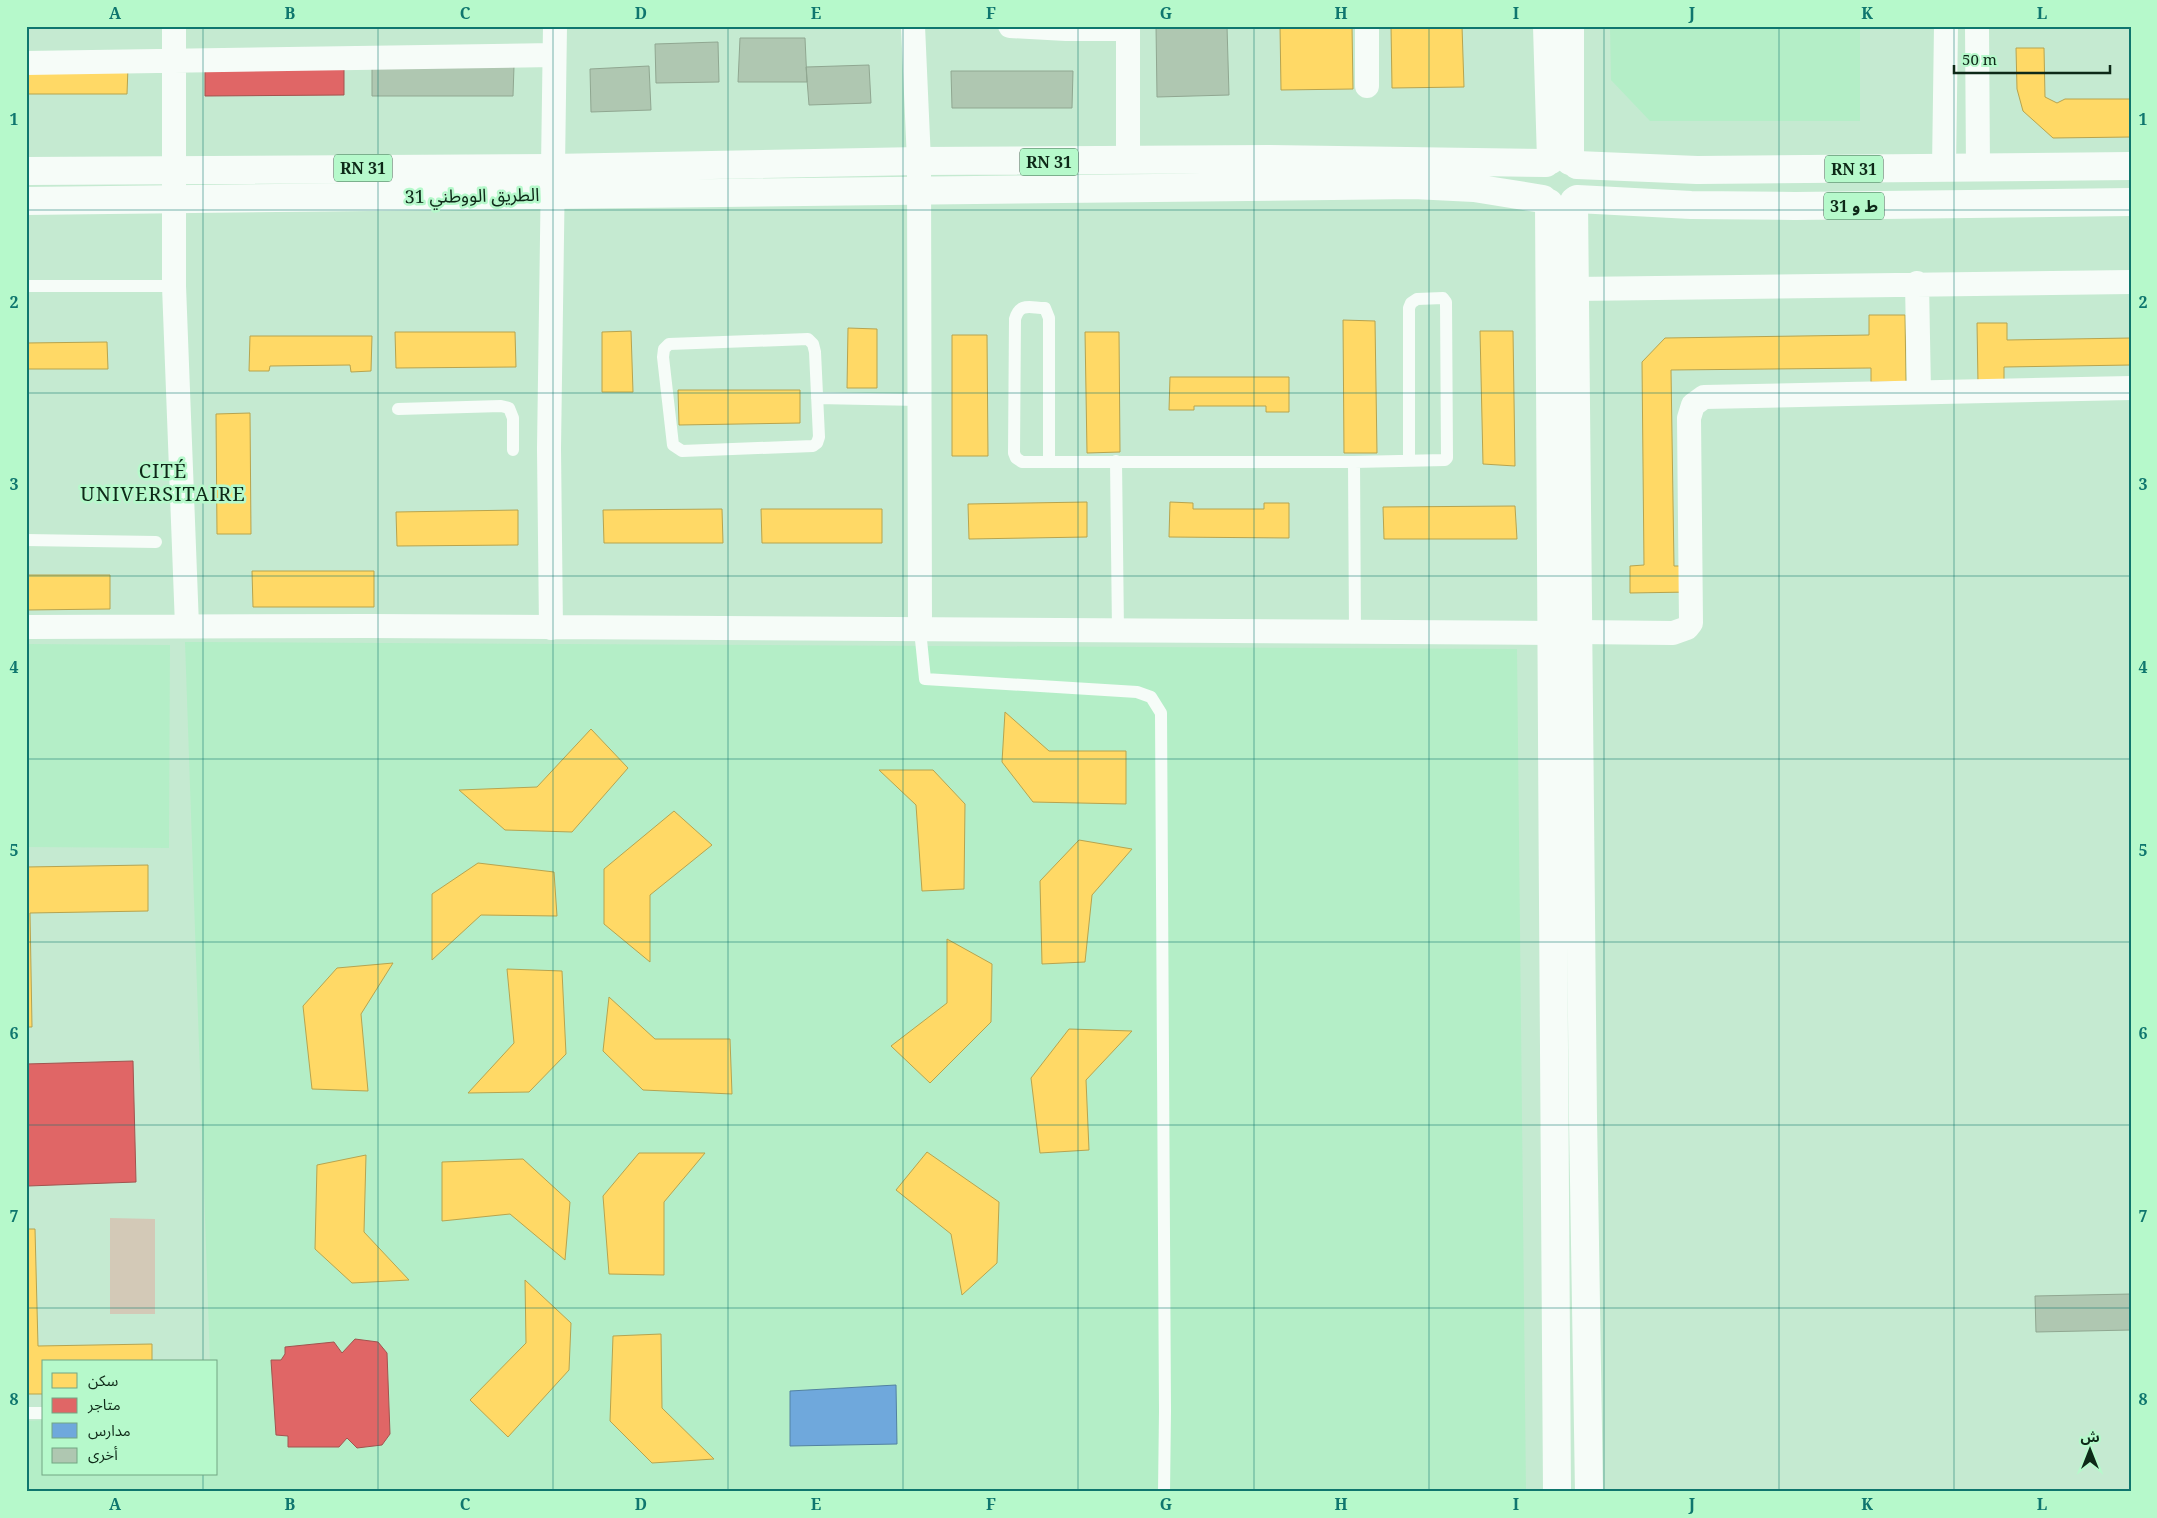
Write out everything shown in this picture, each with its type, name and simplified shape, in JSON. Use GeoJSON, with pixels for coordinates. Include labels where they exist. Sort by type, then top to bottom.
{"type":"FeatureCollection","features":[{"type":"Feature","properties":{"kind":"main road"},"geometry":{"type":"LineString","coordinates":[[1547,26],[1561,162]]}},
{"type":"Feature","properties":{"kind":"main road"},"geometry":{"type":"LineString","coordinates":[[1561,162],[1570,26]]}},
{"type":"Feature","properties":{"kind":"main road","name":"RN 31"},"geometry":{"type":"LineString","coordinates":[[26,171],[174,170],[553,181],[919,161],[1268,159],[1561,162],[1697,170],[1978,169],[2131,166]]}},
{"type":"Feature","properties":{"kind":"main road"},"geometry":{"type":"LineString","coordinates":[[1561,162],[1581,171],[1584,186],[1561,200],[1539,193],[1536,179],[1538,172],[1561,162]]}},
{"type":"Feature","properties":{"kind":"main road","name":"الطريق الووطني 31"},"geometry":{"type":"LineString","coordinates":[[26,201],[174,200],[553,181],[919,190],[1414,185],[1474,188],[1561,200]]}},
{"type":"Feature","properties":{"kind":"main road"},"geometry":{"type":"LineString","coordinates":[[1557,1492],[1552,1072],[1575,289],[1561,200]]}},
{"type":"Feature","properties":{"kind":"main road"},"geometry":{"type":"LineString","coordinates":[[1561,200],[1566,633],[1582,1108],[1589,1492]]}},
{"type":"Feature","properties":{"kind":"main road","name":"ط و 31"},"geometry":{"type":"LineString","coordinates":[[1561,200],[1691,205],[1786,206],[2131,202]]}},
{"type":"Feature","properties":{"kind":"street"},"geometry":{"type":"LineString","coordinates":[[174,26],[174,286],[187,626]]}},
{"type":"Feature","properties":{"kind":"street"},"geometry":{"type":"LineString","coordinates":[[551,628],[549,449],[555,26]]}},
{"type":"Feature","properties":{"kind":"street"},"geometry":{"type":"LineString","coordinates":[[913,26],[919,161],[920,630]]}},
{"type":"Feature","properties":{"kind":"street"},"geometry":{"type":"LineString","coordinates":[[1010,26],[1066,30],[1128,28],[1128,161]]}},
{"type":"Feature","properties":{"kind":"street"},"geometry":{"type":"LineString","coordinates":[[1367,26],[1367,86]]}},
{"type":"Feature","properties":{"kind":"street"},"geometry":{"type":"LineString","coordinates":[[1944,168],[1946,26]]}},
{"type":"Feature","properties":{"kind":"street"},"geometry":{"type":"LineString","coordinates":[[1977,26],[1978,169]]}},
{"type":"Feature","properties":{"kind":"street"},"geometry":{"type":"LineString","coordinates":[[26,63],[174,59],[554,55]]}},
{"type":"Feature","properties":{"kind":"street"},"geometry":{"type":"LineString","coordinates":[[1575,289],[2131,282]]}},
{"type":"Feature","properties":{"kind":"street"},"geometry":{"type":"LineString","coordinates":[[1917,284],[1919,392]]}},
{"type":"Feature","properties":{"kind":"street"},"geometry":{"type":"LineString","coordinates":[[26,626],[1673,633],[1687,628],[1692,623],[1690,410],[1696,401],[1710,396],[2131,388]]}},
{"type":"Feature","properties":{"kind":"lane"},"geometry":{"type":"LineString","coordinates":[[26,286],[174,286]]}},
{"type":"Feature","properties":{"kind":"lane"},"geometry":{"type":"LineString","coordinates":[[1049,462],[1049,318],[1044,308],[1022,307],[1017,310],[1015,319],[1014,453],[1016,458],[1022,462],[1049,462],[1116,461],[1354,462],[1409,461],[1447,458],[1446,302],[1443,298],[1417,299],[1411,302],[1409,461]]}},
{"type":"Feature","properties":{"kind":"lane"},"geometry":{"type":"LineString","coordinates":[[808,339],[813,344],[815,352],[817,398],[819,437],[817,443],[813,446],[682,451],[673,445],[663,357],[664,349],[669,344],[678,342],[808,339]]}},
{"type":"Feature","properties":{"kind":"lane"},"geometry":{"type":"LineString","coordinates":[[817,398],[920,400]]}},
{"type":"Feature","properties":{"kind":"lane"},"geometry":{"type":"LineString","coordinates":[[398,409],[501,406],[508,408],[512,418],[513,450]]}},
{"type":"Feature","properties":{"kind":"lane"},"geometry":{"type":"LineString","coordinates":[[1116,461],[1118,631]]}},
{"type":"Feature","properties":{"kind":"lane"},"geometry":{"type":"LineString","coordinates":[[1354,462],[1355,633]]}},
{"type":"Feature","properties":{"kind":"lane"},"geometry":{"type":"LineString","coordinates":[[26,540],[156,542]]}},
{"type":"Feature","properties":{"kind":"lane"},"geometry":{"type":"LineString","coordinates":[[920,630],[925,679],[1137,692],[1151,697],[1161,713],[1164,1492]]}},
{"type":"Feature","properties":{"kind":"lane"},"geometry":{"type":"LineString","coordinates":[[26,1413],[42,1413]]}},
{"type":"Feature","properties":{"kind":"shaded area"},"geometry":{"type":"Polygon","coordinates":[[[1610,26],[1860,26],[1860,121],[1650,121],[1611,80],[1610,26]]]}},
{"type":"Feature","properties":{"kind":"shaded area"},"geometry":{"type":"Polygon","coordinates":[[[185,642],[1517,649],[1526,1492],[26,1492],[26,1421],[42,1420],[42,1476],[218,1476],[218,1360],[210,1360],[185,642]]]}},
{"type":"Feature","properties":{"kind":"shaded area"},"geometry":{"type":"Polygon","coordinates":[[[26,644],[170,645],[169,848],[26,847],[26,644]]]}},
{"type":"Feature","properties":{"kind":"shaded area"},"geometry":{"type":"Polygon","coordinates":[[[110,1218],[155,1219],[155,1314],[110,1314],[110,1218]]]}},
{"type":"Feature","properties":{"kind":"building: سكن"},"geometry":{"type":"Polygon","coordinates":[[[1280,26],[1352,26],[1353,89],[1281,90],[1280,26]]]}},
{"type":"Feature","properties":{"kind":"building: سكن"},"geometry":{"type":"Polygon","coordinates":[[[1391,26],[1462,26],[1464,87],[1392,88],[1391,26]]]}},
{"type":"Feature","properties":{"kind":"building: سكن"},"geometry":{"type":"Polygon","coordinates":[[[2016,48],[2044,48],[2045,97],[2057,103],[2065,99],[2131,99],[2131,137],[2053,138],[2023,111],[2017,89],[2016,48]]]}},
{"type":"Feature","properties":{"kind":"building: سكن"},"geometry":{"type":"Polygon","coordinates":[[[26,67],[128,67],[127,94],[26,94],[26,67]]]}},
{"type":"Feature","properties":{"kind":"building: سكن"},"geometry":{"type":"Polygon","coordinates":[[[1869,315],[1905,315],[1906,382],[1871,382],[1871,368],[1671,370],[1674,566],[1690,566],[1690,592],[1630,593],[1630,566],[1644,565],[1642,362],[1665,338],[1869,335],[1869,315]]]}},
{"type":"Feature","properties":{"kind":"building: سكن"},"geometry":{"type":"Polygon","coordinates":[[[1343,320],[1375,321],[1377,453],[1344,453],[1343,320]]]}},
{"type":"Feature","properties":{"kind":"building: سكن"},"geometry":{"type":"Polygon","coordinates":[[[1977,323],[2007,323],[2007,340],[2131,338],[2131,365],[2004,367],[2004,382],[1978,383],[1977,323]]]}},
{"type":"Feature","properties":{"kind":"building: سكن"},"geometry":{"type":"Polygon","coordinates":[[[848,328],[877,329],[877,388],[847,388],[848,328]]]}},
{"type":"Feature","properties":{"kind":"building: سكن"},"geometry":{"type":"Polygon","coordinates":[[[631,331],[633,392],[602,392],[602,332],[631,331]]]}},
{"type":"Feature","properties":{"kind":"building: سكن"},"geometry":{"type":"Polygon","coordinates":[[[1480,331],[1513,331],[1515,466],[1483,464],[1480,331]]]}},
{"type":"Feature","properties":{"kind":"building: سكن"},"geometry":{"type":"Polygon","coordinates":[[[395,332],[515,332],[516,367],[396,368],[395,332]]]}},
{"type":"Feature","properties":{"kind":"building: سكن"},"geometry":{"type":"Polygon","coordinates":[[[1085,332],[1119,332],[1120,452],[1087,453],[1085,332]]]}},
{"type":"Feature","properties":{"kind":"building: سكن"},"geometry":{"type":"Polygon","coordinates":[[[952,335],[987,335],[988,456],[952,456],[952,335]]]}},
{"type":"Feature","properties":{"kind":"building: سكن"},"geometry":{"type":"Polygon","coordinates":[[[250,336],[372,336],[371,371],[351,372],[350,365],[270,366],[269,371],[249,371],[250,336]]]}},
{"type":"Feature","properties":{"kind":"building: سكن"},"geometry":{"type":"Polygon","coordinates":[[[107,342],[108,369],[26,369],[26,343],[107,342]]]}},
{"type":"Feature","properties":{"kind":"building: سكن"},"geometry":{"type":"Polygon","coordinates":[[[1170,377],[1289,377],[1289,412],[1266,412],[1266,406],[1194,406],[1194,410],[1169,410],[1170,377]]]}},
{"type":"Feature","properties":{"kind":"building: سكن"},"geometry":{"type":"Polygon","coordinates":[[[678,390],[800,390],[800,423],[679,425],[678,390]]]}},
{"type":"Feature","properties":{"kind":"building: سكن"},"geometry":{"type":"Polygon","coordinates":[[[250,413],[251,534],[217,534],[216,414],[250,413]]]}},
{"type":"Feature","properties":{"kind":"building: سكن"},"geometry":{"type":"Polygon","coordinates":[[[1087,502],[1087,537],[969,539],[968,504],[1087,502]]]}},
{"type":"Feature","properties":{"kind":"building: سكن"},"geometry":{"type":"Polygon","coordinates":[[[1170,502],[1193,503],[1193,509],[1264,509],[1264,503],[1289,503],[1289,538],[1169,537],[1170,502]]]}},
{"type":"Feature","properties":{"kind":"building: سكن"},"geometry":{"type":"Polygon","coordinates":[[[1515,506],[1517,539],[1384,539],[1383,507],[1515,506]]]}},
{"type":"Feature","properties":{"kind":"building: سكن"},"geometry":{"type":"Polygon","coordinates":[[[722,509],[723,543],[604,543],[603,510],[722,509]]]}},
{"type":"Feature","properties":{"kind":"building: سكن"},"geometry":{"type":"Polygon","coordinates":[[[761,509],[882,509],[882,543],[762,543],[761,509]]]}},
{"type":"Feature","properties":{"kind":"building: سكن"},"geometry":{"type":"Polygon","coordinates":[[[518,510],[518,545],[397,546],[396,512],[518,510]]]}},
{"type":"Feature","properties":{"kind":"building: سكن"},"geometry":{"type":"Polygon","coordinates":[[[252,571],[374,571],[374,607],[253,607],[252,571]]]}},
{"type":"Feature","properties":{"kind":"building: سكن"},"geometry":{"type":"Polygon","coordinates":[[[26,575],[110,575],[110,609],[26,610],[26,575]]]}},
{"type":"Feature","properties":{"kind":"building: سكن"},"geometry":{"type":"Polygon","coordinates":[[[1005,712],[1049,751],[1126,751],[1126,804],[1033,802],[1002,762],[1005,712]]]}},
{"type":"Feature","properties":{"kind":"building: سكن"},"geometry":{"type":"Polygon","coordinates":[[[591,729],[628,768],[572,832],[505,830],[459,790],[537,787],[591,729]]]}},
{"type":"Feature","properties":{"kind":"building: سكن"},"geometry":{"type":"Polygon","coordinates":[[[879,770],[933,770],[965,804],[964,889],[922,891],[916,805],[879,770]]]}},
{"type":"Feature","properties":{"kind":"building: سكن"},"geometry":{"type":"Polygon","coordinates":[[[674,811],[712,845],[650,895],[650,962],[604,924],[604,869],[674,811]]]}},
{"type":"Feature","properties":{"kind":"building: سكن"},"geometry":{"type":"Polygon","coordinates":[[[1079,840],[1132,849],[1092,895],[1085,962],[1042,964],[1040,881],[1079,840]]]}},
{"type":"Feature","properties":{"kind":"building: سكن"},"geometry":{"type":"Polygon","coordinates":[[[478,863],[554,872],[557,916],[481,915],[432,960],[432,894],[478,863]]]}},
{"type":"Feature","properties":{"kind":"building: سكن"},"geometry":{"type":"Polygon","coordinates":[[[148,865],[148,911],[30,913],[32,1027],[26,1027],[26,867],[148,865]]]}},
{"type":"Feature","properties":{"kind":"building: سكن"},"geometry":{"type":"Polygon","coordinates":[[[947,939],[992,964],[991,1022],[930,1083],[891,1046],[947,1003],[947,939]]]}},
{"type":"Feature","properties":{"kind":"building: سكن"},"geometry":{"type":"Polygon","coordinates":[[[393,963],[361,1014],[368,1091],[312,1089],[303,1006],[337,968],[393,963]]]}},
{"type":"Feature","properties":{"kind":"building: سكن"},"geometry":{"type":"Polygon","coordinates":[[[507,969],[562,971],[566,1054],[529,1092],[468,1093],[514,1043],[507,969]]]}},
{"type":"Feature","properties":{"kind":"building: سكن"},"geometry":{"type":"Polygon","coordinates":[[[609,997],[655,1039],[730,1039],[732,1094],[643,1090],[603,1051],[609,997]]]}},
{"type":"Feature","properties":{"kind":"building: سكن"},"geometry":{"type":"Polygon","coordinates":[[[1069,1029],[1132,1031],[1086,1080],[1089,1150],[1040,1153],[1031,1078],[1069,1029]]]}},
{"type":"Feature","properties":{"kind":"building: سكن"},"geometry":{"type":"Polygon","coordinates":[[[927,1152],[999,1202],[997,1263],[962,1295],[951,1234],[896,1190],[927,1152]]]}},
{"type":"Feature","properties":{"kind":"building: سكن"},"geometry":{"type":"Polygon","coordinates":[[[639,1153],[705,1153],[664,1202],[664,1275],[609,1274],[603,1196],[639,1153]]]}},
{"type":"Feature","properties":{"kind":"building: سكن"},"geometry":{"type":"Polygon","coordinates":[[[366,1155],[364,1232],[409,1280],[352,1283],[315,1249],[317,1165],[366,1155]]]}},
{"type":"Feature","properties":{"kind":"building: سكن"},"geometry":{"type":"Polygon","coordinates":[[[523,1159],[570,1202],[565,1260],[510,1214],[442,1221],[442,1162],[523,1159]]]}},
{"type":"Feature","properties":{"kind":"building: سكن"},"geometry":{"type":"Polygon","coordinates":[[[26,1229],[35,1229],[38,1346],[152,1344],[152,1360],[42,1360],[42,1394],[26,1394],[26,1229]]]}},
{"type":"Feature","properties":{"kind":"building: سكن"},"geometry":{"type":"Polygon","coordinates":[[[525,1280],[571,1323],[569,1370],[508,1437],[470,1400],[526,1343],[525,1280]]]}},
{"type":"Feature","properties":{"kind":"building: سكن"},"geometry":{"type":"Polygon","coordinates":[[[661,1334],[662,1408],[714,1459],[652,1463],[610,1421],[613,1336],[661,1334]]]}},
{"type":"Feature","properties":{"kind":"building: متاجر"},"geometry":{"type":"Polygon","coordinates":[[[205,66],[344,67],[344,95],[205,96],[205,66]]]}},
{"type":"Feature","properties":{"kind":"building: متاجر"},"geometry":{"type":"Polygon","coordinates":[[[133,1061],[136,1182],[28,1186],[26,1064],[133,1061]]]}},
{"type":"Feature","properties":{"kind":"building: متاجر"},"geometry":{"type":"Polygon","coordinates":[[[355,1339],[378,1342],[387,1353],[390,1434],[382,1445],[357,1448],[347,1438],[339,1447],[288,1447],[288,1436],[276,1435],[271,1360],[281,1360],[285,1354],[285,1347],[334,1342],[342,1353],[355,1339]]]}},
{"type":"Feature","properties":{"kind":"building: مدارس"},"geometry":{"type":"Polygon","coordinates":[[[896,1385],[897,1444],[790,1446],[790,1391],[896,1385]]]}},
{"type":"Feature","properties":{"kind":"building: أخرى"},"geometry":{"type":"Polygon","coordinates":[[[1156,26],[1227,26],[1229,95],[1157,97],[1156,26]]]}},
{"type":"Feature","properties":{"kind":"building: أخرى"},"geometry":{"type":"Polygon","coordinates":[[[740,38],[805,38],[807,82],[738,82],[740,38]]]}},
{"type":"Feature","properties":{"kind":"building: أخرى"},"geometry":{"type":"Polygon","coordinates":[[[718,42],[719,82],[656,83],[655,44],[718,42]]]}},
{"type":"Feature","properties":{"kind":"building: أخرى"},"geometry":{"type":"Polygon","coordinates":[[[869,65],[871,103],[809,105],[806,67],[869,65]]]}},
{"type":"Feature","properties":{"kind":"building: أخرى"},"geometry":{"type":"Polygon","coordinates":[[[372,66],[514,66],[513,96],[372,96],[372,66]]]}},
{"type":"Feature","properties":{"kind":"building: أخرى"},"geometry":{"type":"Polygon","coordinates":[[[649,66],[651,110],[591,112],[590,69],[649,66]]]}},
{"type":"Feature","properties":{"kind":"building: أخرى"},"geometry":{"type":"Polygon","coordinates":[[[951,71],[1073,71],[1072,108],[952,108],[951,71]]]}},
{"type":"Feature","properties":{"kind":"building: أخرى"},"geometry":{"type":"Polygon","coordinates":[[[2131,1294],[2131,1330],[2036,1332],[2035,1296],[2131,1294]]]}},
{"type":"Feature","properties":{"kind":"district","name":"CITÉ UNIVERSITAIRE"},"geometry":{"type":"Point","coordinates":[163,482]}}]}
